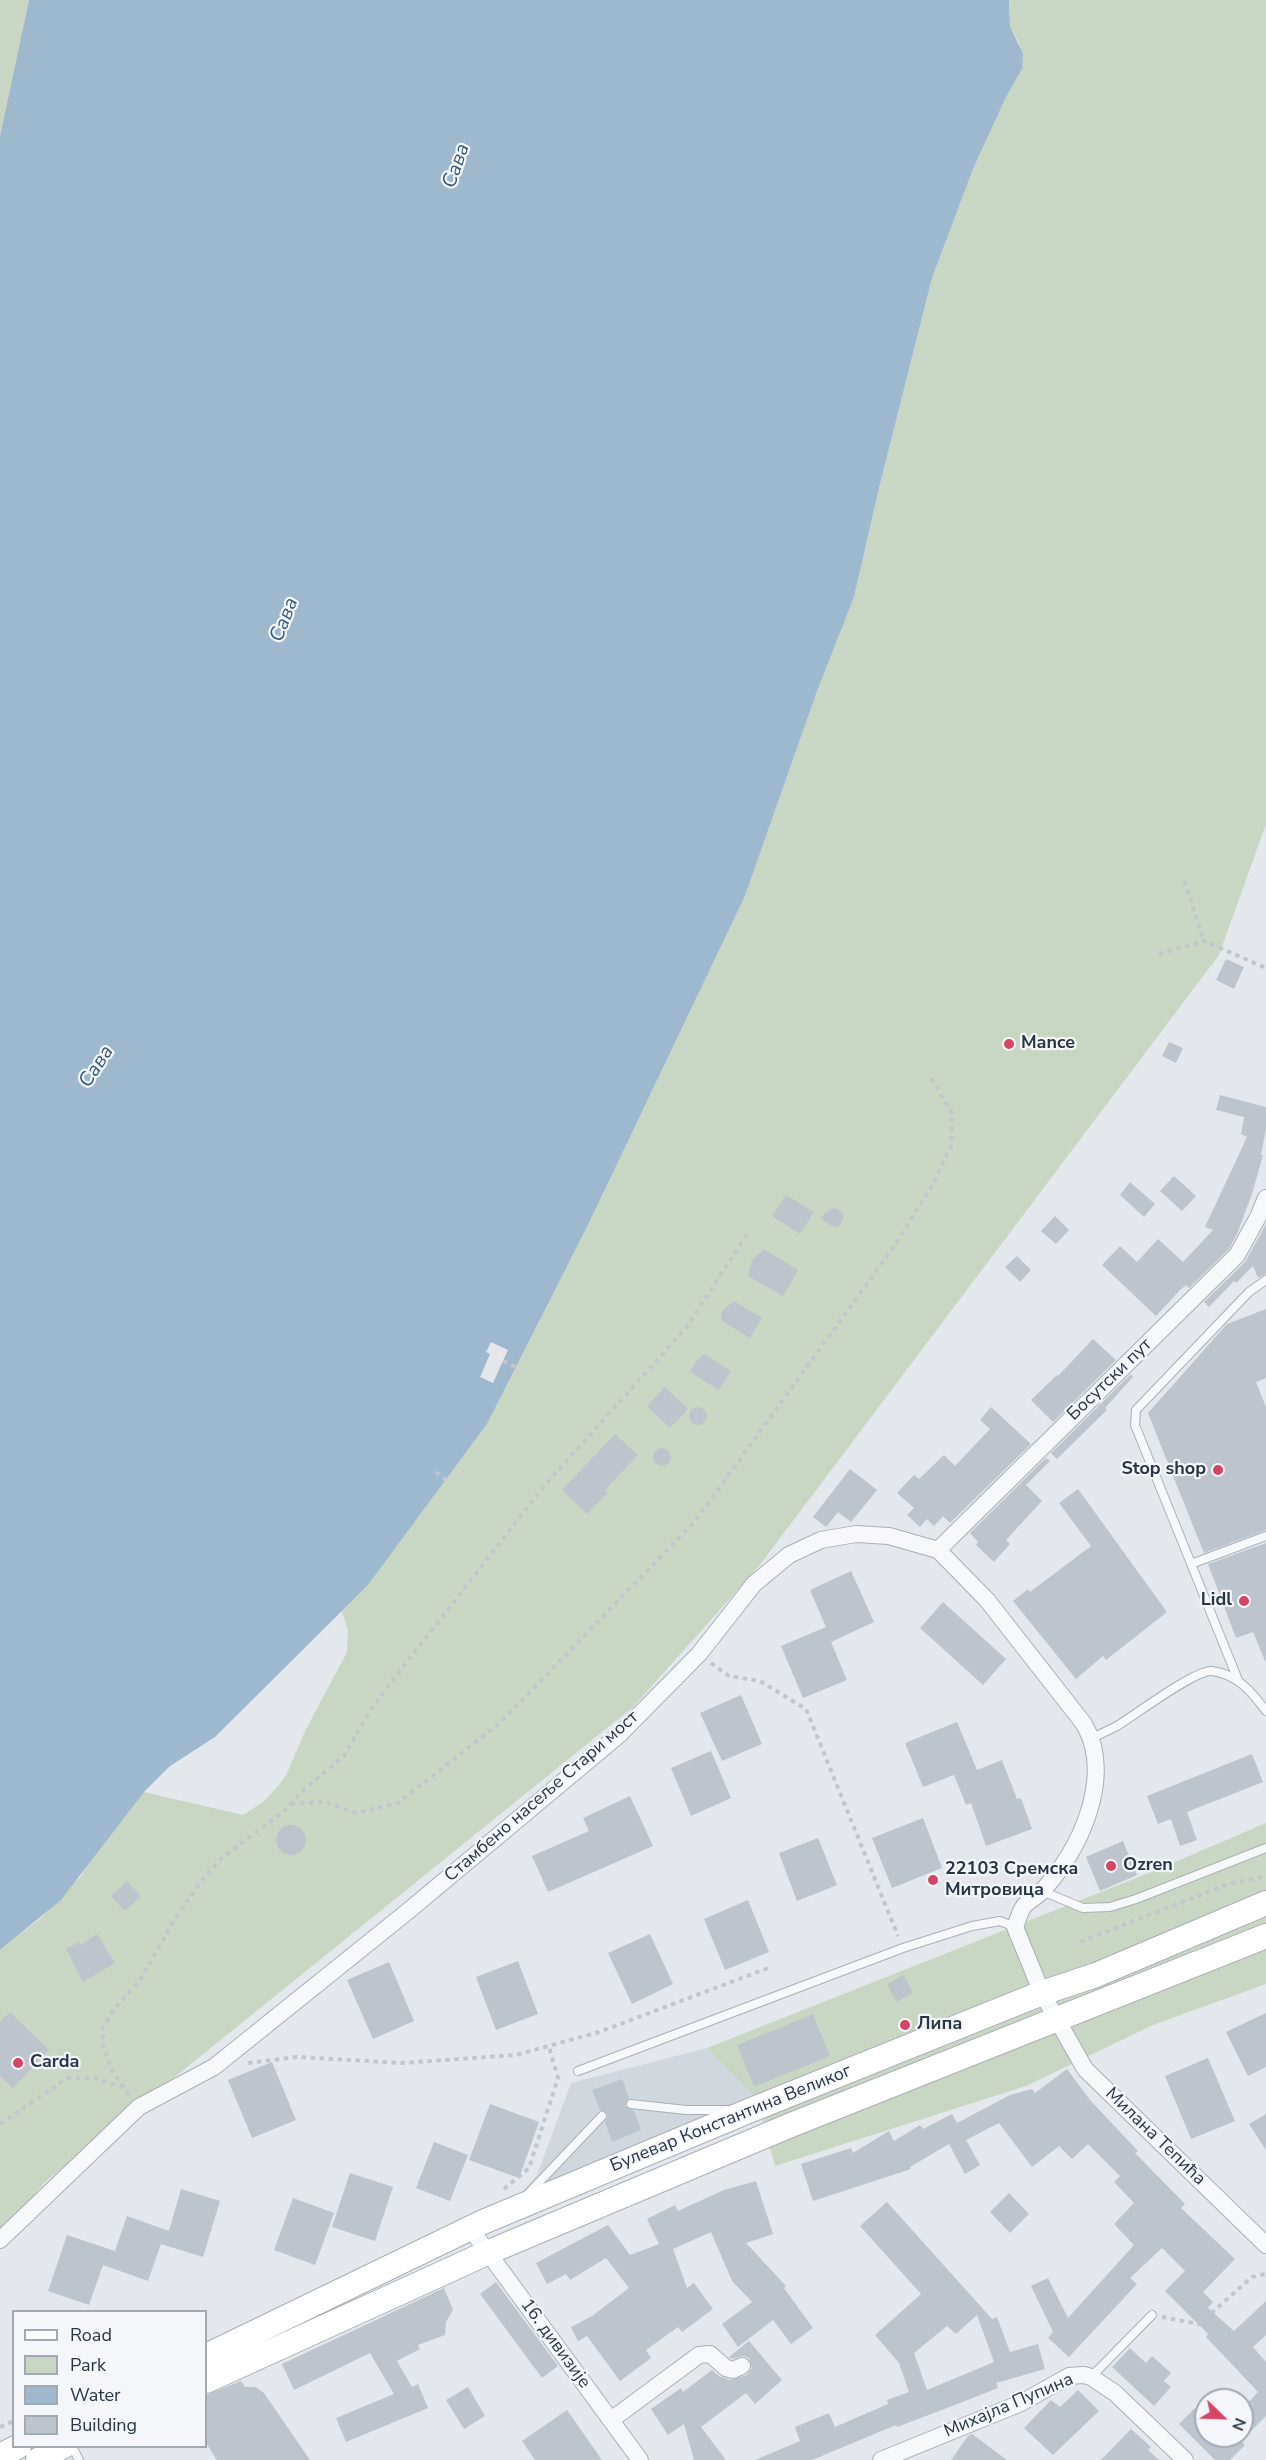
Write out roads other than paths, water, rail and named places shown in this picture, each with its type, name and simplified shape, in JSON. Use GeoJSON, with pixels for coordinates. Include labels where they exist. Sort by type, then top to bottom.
{"type":"FeatureCollection","features":[{"type":"Feature","properties":{"kind":"main road","name":"Булевар Константина Великог"},"geometry":{"type":"LineString","coordinates":[[207,2356],[470,2228],[507,2200],[751,2110],[1042,1993],[1096,1975],[1266,1903]]}},
{"type":"Feature","properties":{"kind":"main road","name":"Булевар Константина Великог"},"geometry":{"type":"LineString","coordinates":[[207,2381],[489,2252],[791,2126],[1266,1936]]}},
{"type":"Feature","properties":{"kind":"main road"},"geometry":{"type":"LineString","coordinates":[[0,2456],[15,2448]]}},
{"type":"Feature","properties":{"kind":"main road"},"geometry":{"type":"LineString","coordinates":[[38,2460],[60,2448]]}},
{"type":"Feature","properties":{"kind":"street","name":"Босутски пут"},"geometry":{"type":"LineString","coordinates":[[938,1550],[1237,1256],[1266,1198]]}},
{"type":"Feature","properties":{"kind":"street","name":"Стамбено насеље Стари мост"},"geometry":{"type":"LineString","coordinates":[[0,2240],[139,2107],[214,2067],[407,1912],[620,1734],[699,1654],[754,1584],[789,1555],[821,1540],[856,1534],[889,1536],[938,1550],[987,1600],[1068,1701],[1092,1738],[1096,1753],[1096,1780],[1089,1812],[1080,1834],[1042,1891],[1024,1906],[1015,1927]]}},
{"type":"Feature","properties":{"kind":"street"},"geometry":{"type":"LineString","coordinates":[[1015,1927],[1042,1993],[1059,2019]]}},
{"type":"Feature","properties":{"kind":"street","name":"Милана Тепића"},"geometry":{"type":"LineString","coordinates":[[1059,2019],[1086,2069],[1266,2245]]}},
{"type":"Feature","properties":{"kind":"street","name":"16. дивизије"},"geometry":{"type":"LineString","coordinates":[[470,2228],[640,2460]]}},
{"type":"Feature","properties":{"kind":"street"},"geometry":{"type":"LineString","coordinates":[[611,2420],[699,2355],[710,2354],[726,2368],[733,2370],[742,2366]]}},
{"type":"Feature","properties":{"kind":"street","name":"Михајла Пупина"},"geometry":{"type":"LineString","coordinates":[[883,2460],[1021,2403],[1070,2376],[1091,2377]]}},
{"type":"Feature","properties":{"kind":"street"},"geometry":{"type":"LineString","coordinates":[[1091,2377],[1115,2393],[1185,2460]]}},
{"type":"Feature","properties":{"kind":"lane"},"geometry":{"type":"LineString","coordinates":[[1238,1680],[1135,1425],[1136,1410],[1249,1292],[1266,1280]]}},
{"type":"Feature","properties":{"kind":"lane"},"geometry":{"type":"LineString","coordinates":[[1191,1564],[1266,1536]]}},
{"type":"Feature","properties":{"kind":"lane"},"geometry":{"type":"LineString","coordinates":[[1092,1738],[1115,1727],[1194,1676],[1210,1670],[1238,1680],[1254,1694],[1266,1711]]}},
{"type":"Feature","properties":{"kind":"lane"},"geometry":{"type":"LineString","coordinates":[[1042,1891],[1083,1908],[1110,1907],[1266,1848]]}},
{"type":"Feature","properties":{"kind":"lane"},"geometry":{"type":"LineString","coordinates":[[578,2071],[903,1948],[972,1926],[1000,1921],[1015,1927]]}},
{"type":"Feature","properties":{"kind":"lane"},"geometry":{"type":"LineString","coordinates":[[631,2104],[686,2110],[751,2110]]}},
{"type":"Feature","properties":{"kind":"lane"},"geometry":{"type":"LineString","coordinates":[[507,2200],[602,2116]]}},
{"type":"Feature","properties":{"kind":"lane","name":"Михајла Пупина"},"geometry":{"type":"LineString","coordinates":[[1091,2377],[1152,2315]]}},
{"type":"Feature","properties":{"kind":"water","name":"Сава"},"geometry":{"type":"Polygon","coordinates":[[[29,0],[1009,0],[1010,26],[1023,54],[1022,69],[1006,97],[973,169],[932,278],[854,597],[816,694],[745,896],[587,1227],[487,1424],[368,1585],[215,1737],[170,1766],[144,1792],[61,1900],[0,1950],[0,136],[29,0]]]}},
{"type":"Feature","properties":{"kind":"place","name":"Mance"},"geometry":{"type":"Point","coordinates":[1009,1044]}},
{"type":"Feature","properties":{"kind":"place","name":"Stop shop"},"geometry":{"type":"Point","coordinates":[1218,1470]}},
{"type":"Feature","properties":{"kind":"place","name":"Lidl"},"geometry":{"type":"Point","coordinates":[1244,1601]}},
{"type":"Feature","properties":{"kind":"place","name":"Ozren"},"geometry":{"type":"Point","coordinates":[1111,1866]}},
{"type":"Feature","properties":{"kind":"place","name":"22103 Сремска Митровица"},"geometry":{"type":"Point","coordinates":[933,1880]}},
{"type":"Feature","properties":{"kind":"place","name":"Липа"},"geometry":{"type":"Point","coordinates":[905,2025]}},
{"type":"Feature","properties":{"kind":"place","name":"Carda"},"geometry":{"type":"Point","coordinates":[18,2063]}}]}
